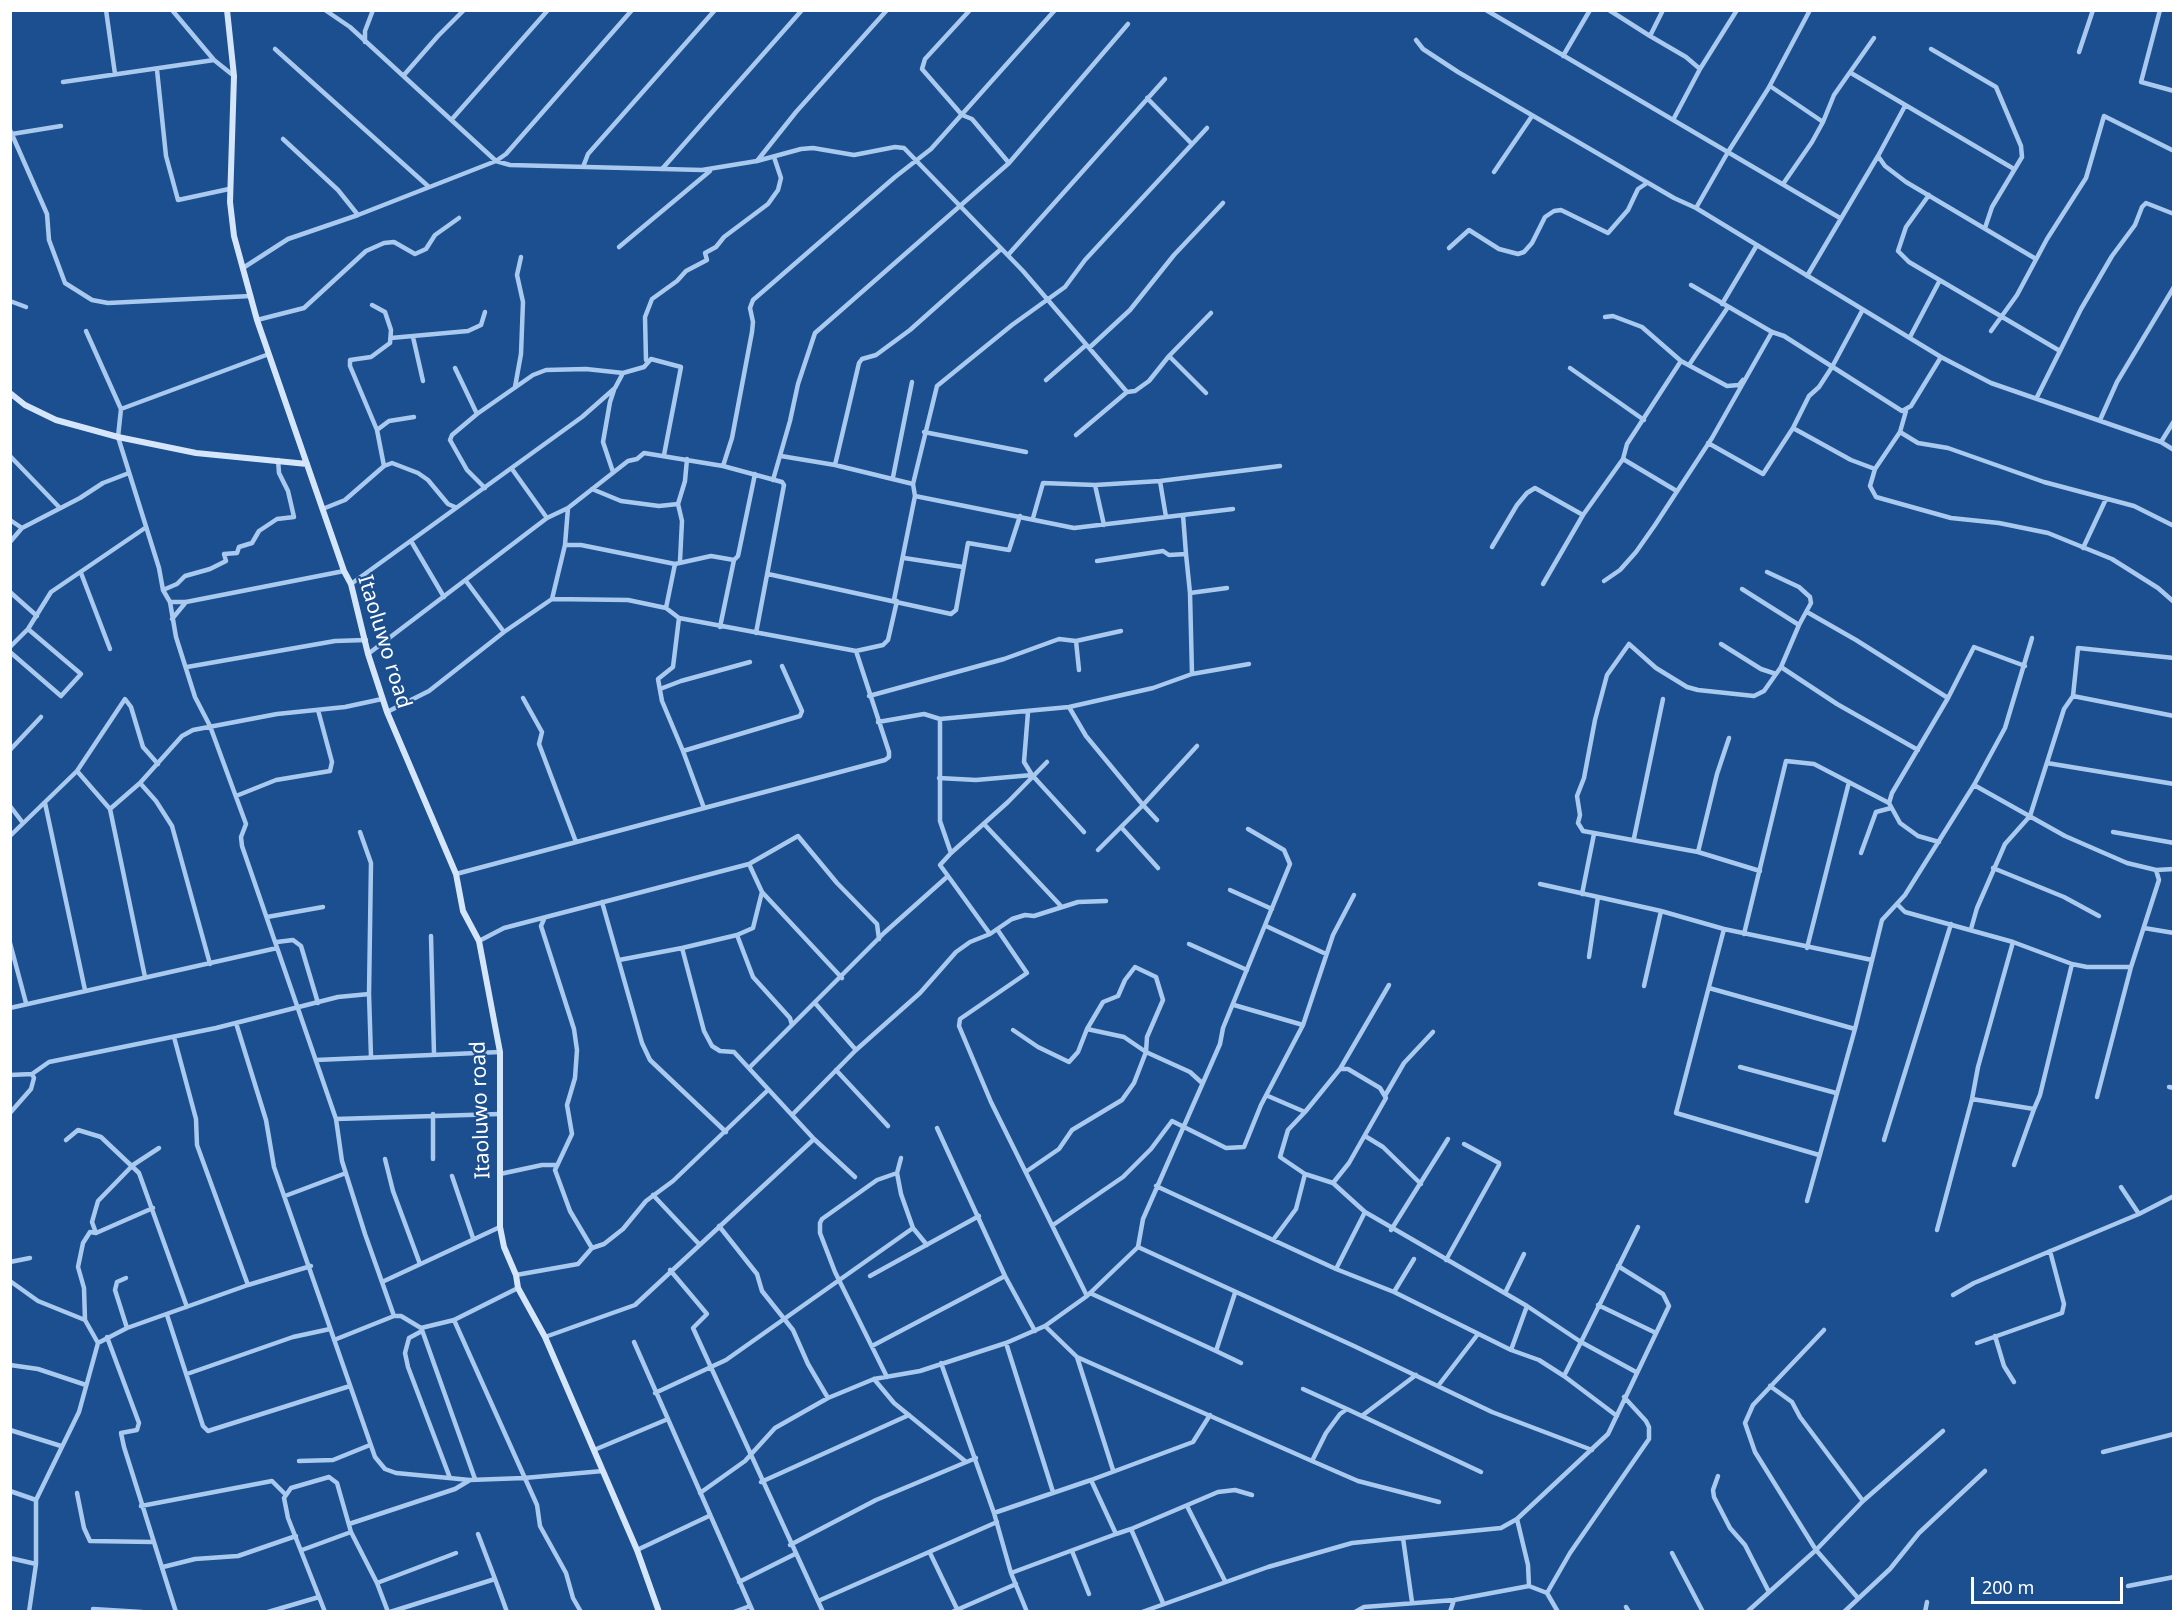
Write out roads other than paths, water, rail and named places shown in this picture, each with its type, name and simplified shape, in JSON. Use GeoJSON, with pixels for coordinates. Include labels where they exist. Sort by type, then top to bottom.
{"type":"FeatureCollection","features":[{"type":"Feature","properties":{"kind":"street"},"geometry":{"type":"LineString","coordinates":[[106,10],[115,74]]}},
{"type":"Feature","properties":{"kind":"street"},"geometry":{"type":"LineString","coordinates":[[172,10],[214,60],[234,76]]}},
{"type":"Feature","properties":{"kind":"street","name":"Itaoluwo road"},"geometry":{"type":"LineString","coordinates":[[227,10],[234,76],[229,189],[234,236],[257,320],[325,508],[344,571],[351,584],[368,654],[382,699],[456,874],[463,911],[479,941],[500,1052],[500,1227],[508,1261],[516,1275],[518,1288],[545,1337],[594,1450],[637,1550],[659,1611]]}},
{"type":"Feature","properties":{"kind":"street"},"geometry":{"type":"LineString","coordinates":[[325,10],[453,118],[496,161],[510,165],[712,170],[813,148],[854,155],[900,146],[918,160],[1008,255],[1127,392]]}},
{"type":"Feature","properties":{"kind":"street"},"geometry":{"type":"LineString","coordinates":[[365,42],[365,31],[373,10]]}},
{"type":"Feature","properties":{"kind":"street"},"geometry":{"type":"LineString","coordinates":[[404,75],[464,10]]}},
{"type":"Feature","properties":{"kind":"street"},"geometry":{"type":"LineString","coordinates":[[453,118],[548,10]]}},
{"type":"Feature","properties":{"kind":"street"},"geometry":{"type":"LineString","coordinates":[[243,268],[288,239],[358,215],[496,161],[632,10]]}},
{"type":"Feature","properties":{"kind":"street"},"geometry":{"type":"LineString","coordinates":[[583,167],[588,154],[716,10]]}},
{"type":"Feature","properties":{"kind":"street"},"geometry":{"type":"LineString","coordinates":[[662,169],[802,10]]}},
{"type":"Feature","properties":{"kind":"street"},"geometry":{"type":"LineString","coordinates":[[757,161],[796,112],[887,10]]}},
{"type":"Feature","properties":{"kind":"street"},"geometry":{"type":"LineString","coordinates":[[970,10],[925,59],[922,66],[924,72],[962,115],[972,119],[1009,163]]}},
{"type":"Feature","properties":{"kind":"street"},"geometry":{"type":"LineString","coordinates":[[723,466],[732,438],[752,332],[753,322],[750,308],[753,300],[895,177],[918,160],[962,115],[1055,10]]}},
{"type":"Feature","properties":{"kind":"street"},"geometry":{"type":"LineString","coordinates":[[1486,10],[1840,218]]}},
{"type":"Feature","properties":{"kind":"street"},"geometry":{"type":"LineString","coordinates":[[1563,56],[1590,10]]}},
{"type":"Feature","properties":{"kind":"street"},"geometry":{"type":"LineString","coordinates":[[1609,10],[1686,57],[1700,69]]}},
{"type":"Feature","properties":{"kind":"street"},"geometry":{"type":"LineString","coordinates":[[1650,36],[1663,10]]}},
{"type":"Feature","properties":{"kind":"street"},"geometry":{"type":"LineString","coordinates":[[1673,120],[1700,69],[1737,10]]}},
{"type":"Feature","properties":{"kind":"street"},"geometry":{"type":"LineString","coordinates":[[1696,208],[1770,86],[1810,10]]}},
{"type":"Feature","properties":{"kind":"street"},"geometry":{"type":"LineString","coordinates":[[2079,52],[2093,10]]}},
{"type":"Feature","properties":{"kind":"street"},"geometry":{"type":"LineString","coordinates":[[2160,10],[2141,82],[2174,91]]}},
{"type":"Feature","properties":{"kind":"street"},"geometry":{"type":"LineString","coordinates":[[773,480],[798,384],[815,333],[1009,163],[1128,24]]}},
{"type":"Feature","properties":{"kind":"street"},"geometry":{"type":"LineString","coordinates":[[1783,184],[1812,142],[1834,95],[1874,38]]}},
{"type":"Feature","properties":{"kind":"street"},"geometry":{"type":"LineString","coordinates":[[1416,40],[1423,49],[1458,72],[1647,183],[1696,208],[1941,357],[1991,383],[2037,397],[2161,442],[2174,450]]}},
{"type":"Feature","properties":{"kind":"street"},"geometry":{"type":"LineString","coordinates":[[275,49],[429,187]]}},
{"type":"Feature","properties":{"kind":"street"},"geometry":{"type":"LineString","coordinates":[[1931,49],[1996,87],[2021,146],[2022,157],[1992,207],[1985,228]]}},
{"type":"Feature","properties":{"kind":"street"},"geometry":{"type":"LineString","coordinates":[[63,82],[214,60]]}},
{"type":"Feature","properties":{"kind":"street"},"geometry":{"type":"LineString","coordinates":[[157,70],[166,156],[178,200],[229,189]]}},
{"type":"Feature","properties":{"kind":"street"},"geometry":{"type":"LineString","coordinates":[[1851,73],[2014,169]]}},
{"type":"Feature","properties":{"kind":"street"},"geometry":{"type":"LineString","coordinates":[[1008,255],[1165,79]]}},
{"type":"Feature","properties":{"kind":"street"},"geometry":{"type":"LineString","coordinates":[[1770,86],[1823,122]]}},
{"type":"Feature","properties":{"kind":"street"},"geometry":{"type":"LineString","coordinates":[[1147,98],[1191,143]]}},
{"type":"Feature","properties":{"kind":"street"},"geometry":{"type":"LineString","coordinates":[[1807,276],[1905,106]]}},
{"type":"Feature","properties":{"kind":"street"},"geometry":{"type":"LineString","coordinates":[[1494,172],[1532,116]]}},
{"type":"Feature","properties":{"kind":"street"},"geometry":{"type":"LineString","coordinates":[[1991,331],[2017,295],[2036,259],[2086,178],[2104,116],[2174,151]]}},
{"type":"Feature","properties":{"kind":"street"},"geometry":{"type":"LineString","coordinates":[[62,126],[11,132],[46,214],[51,247],[65,283],[92,300],[108,303],[251,296]]}},
{"type":"Feature","properties":{"kind":"street"},"geometry":{"type":"LineString","coordinates":[[387,712],[429,692],[504,632],[552,599],[628,600],[666,608],[679,618],[856,651],[884,645],[888,640],[896,601],[924,432],[937,386],[1012,325],[1065,287],[1191,143],[1207,128]]}},
{"type":"Feature","properties":{"kind":"street"},"geometry":{"type":"LineString","coordinates":[[283,139],[338,190],[358,215]]}},
{"type":"Feature","properties":{"kind":"street"},"geometry":{"type":"LineString","coordinates":[[1878,156],[1885,166],[1929,195],[2036,259]]}},
{"type":"Feature","properties":{"kind":"street"},"geometry":{"type":"LineString","coordinates":[[664,455],[681,367],[645,361],[645,317],[652,299],[677,282],[686,271],[707,260],[705,253],[716,247],[724,237],[768,204],[778,190],[781,178],[774,157]]}},
{"type":"Feature","properties":{"kind":"street"},"geometry":{"type":"LineString","coordinates":[[619,247],[712,170]]}},
{"type":"Feature","properties":{"kind":"street"},"geometry":{"type":"LineString","coordinates":[[1449,248],[1469,230],[1499,249],[1518,254],[1524,252],[1532,243],[1545,217],[1554,211],[1561,210],[1608,233],[1628,210],[1638,189],[1647,183]]}},
{"type":"Feature","properties":{"kind":"street"},"geometry":{"type":"LineString","coordinates":[[1929,195],[1906,227],[1898,251],[1910,262],[2060,351]]}},
{"type":"Feature","properties":{"kind":"street"},"geometry":{"type":"LineString","coordinates":[[1046,380],[1130,310],[1174,255],[1223,202]]}},
{"type":"Feature","properties":{"kind":"street"},"geometry":{"type":"LineString","coordinates":[[2037,397],[2112,256],[2135,225],[2142,207],[2146,203],[2174,214]]}},
{"type":"Feature","properties":{"kind":"street"},"geometry":{"type":"LineString","coordinates":[[257,320],[304,308],[366,251],[384,243],[394,242],[415,254],[426,249],[435,235],[459,218]]}},
{"type":"Feature","properties":{"kind":"street"},"geometry":{"type":"LineString","coordinates":[[1722,304],[1757,245]]}},
{"type":"Feature","properties":{"kind":"street"},"geometry":{"type":"LineString","coordinates":[[835,465],[861,359],[876,355],[910,330],[1001,249]]}},
{"type":"Feature","properties":{"kind":"street"},"geometry":{"type":"LineString","coordinates":[[515,387],[521,354],[523,302],[517,275],[521,257]]}},
{"type":"Feature","properties":{"kind":"street"},"geometry":{"type":"LineString","coordinates":[[1910,337],[1940,280]]}},
{"type":"Feature","properties":{"kind":"street"},"geometry":{"type":"LineString","coordinates":[[1691,285],[1772,332],[1784,336],[1902,411],[1906,411]]}},
{"type":"Feature","properties":{"kind":"street"},"geometry":{"type":"LineString","coordinates":[[2100,420],[2117,382],[2174,287]]}},
{"type":"Feature","properties":{"kind":"street"},"geometry":{"type":"LineString","coordinates":[[10,301],[26,307]]}},
{"type":"Feature","properties":{"kind":"street"},"geometry":{"type":"LineString","coordinates":[[372,305],[385,312],[391,330],[390,344],[371,357],[350,360],[352,376],[377,430],[384,466]]}},
{"type":"Feature","properties":{"kind":"street"},"geometry":{"type":"LineString","coordinates":[[1689,365],[1728,307]]}},
{"type":"Feature","properties":{"kind":"street"},"geometry":{"type":"LineString","coordinates":[[1708,443],[1762,474],[1793,428],[1809,396],[1822,383],[1832,367],[1862,311]]}},
{"type":"Feature","properties":{"kind":"street"},"geometry":{"type":"LineString","coordinates":[[391,338],[475,328],[484,320],[485,312]]}},
{"type":"Feature","properties":{"kind":"street"},"geometry":{"type":"LineString","coordinates":[[1076,435],[1127,392],[1135,391],[1149,381],[1169,356],[1211,313]]}},
{"type":"Feature","properties":{"kind":"street"},"geometry":{"type":"LineString","coordinates":[[1605,317],[1613,316],[1642,327],[1681,361],[1727,386],[1739,385],[1743,380]]}},
{"type":"Feature","properties":{"kind":"street"},"geometry":{"type":"LineString","coordinates":[[86,331],[121,409],[118,437],[163,590],[170,602],[172,619],[195,697],[210,726],[246,824],[241,839],[336,1119],[346,1173],[394,1316]]}},
{"type":"Feature","properties":{"kind":"street"},"geometry":{"type":"LineString","coordinates":[[1604,581],[1620,570],[1636,552],[1708,443],[1772,332]]}},
{"type":"Feature","properties":{"kind":"street"},"geometry":{"type":"LineString","coordinates":[[413,337],[423,381]]}},
{"type":"Feature","properties":{"kind":"street"},"geometry":{"type":"LineString","coordinates":[[121,409],[269,354]]}},
{"type":"Feature","properties":{"kind":"street"},"geometry":{"type":"LineString","coordinates":[[1169,356],[1206,393]]}},
{"type":"Feature","properties":{"kind":"street"},"geometry":{"type":"LineString","coordinates":[[1941,357],[1927,382],[1906,411],[1900,432],[1875,469],[1870,486],[1876,497],[1951,518],[1999,523],[2048,533],[2130,569],[2174,602]]}},
{"type":"Feature","properties":{"kind":"street"},"geometry":{"type":"LineString","coordinates":[[485,488],[468,470],[450,440],[452,435],[477,414],[515,387],[546,370],[586,369],[623,373],[644,367],[647,360]]}},
{"type":"Feature","properties":{"kind":"street"},"geometry":{"type":"LineString","coordinates":[[1543,584],[1583,515],[1623,459],[1627,444],[1681,361]]}},
{"type":"Feature","properties":{"kind":"street"},"geometry":{"type":"LineString","coordinates":[[455,368],[477,414]]}},
{"type":"Feature","properties":{"kind":"street"},"geometry":{"type":"LineString","coordinates":[[1570,368],[1644,420]]}},
{"type":"Feature","properties":{"kind":"street"},"geometry":{"type":"LineString","coordinates":[[613,472],[603,442],[609,402],[623,373]]}},
{"type":"Feature","properties":{"kind":"street"},"geometry":{"type":"LineString","coordinates":[[893,477],[912,382]]}},
{"type":"Feature","properties":{"kind":"street"},"geometry":{"type":"LineString","coordinates":[[351,584],[455,507],[512,469],[582,417],[615,388]]}},
{"type":"Feature","properties":{"kind":"street"},"geometry":{"type":"LineString","coordinates":[[10,393],[25,405],[56,420],[118,437],[196,453],[308,464]]}},
{"type":"Feature","properties":{"kind":"street"},"geometry":{"type":"LineString","coordinates":[[377,430],[389,421],[414,417]]}},
{"type":"Feature","properties":{"kind":"street"},"geometry":{"type":"LineString","coordinates":[[2161,442],[2174,421]]}},
{"type":"Feature","properties":{"kind":"street"},"geometry":{"type":"LineString","coordinates":[[1793,428],[1851,460],[1875,469]]}},
{"type":"Feature","properties":{"kind":"street"},"geometry":{"type":"LineString","coordinates":[[924,432],[1026,452]]}},
{"type":"Feature","properties":{"kind":"street"},"geometry":{"type":"LineString","coordinates":[[1900,432],[1918,443],[1948,448],[2044,482],[2151,513],[2174,526]]}},
{"type":"Feature","properties":{"kind":"street"},"geometry":{"type":"LineString","coordinates":[[368,654],[547,518],[568,508],[613,472],[644,453],[723,466],[782,482],[786,490],[756,633]]}},
{"type":"Feature","properties":{"kind":"street"},"geometry":{"type":"LineString","coordinates":[[10,456],[59,507]]}},
{"type":"Feature","properties":{"kind":"street"},"geometry":{"type":"LineString","coordinates":[[781,456],[893,477],[914,484]]}},
{"type":"Feature","properties":{"kind":"street"},"geometry":{"type":"LineString","coordinates":[[666,608],[677,563],[682,521],[678,504],[685,481],[687,459]]}},
{"type":"Feature","properties":{"kind":"street"},"geometry":{"type":"LineString","coordinates":[[1623,459],[1675,490]]}},
{"type":"Feature","properties":{"kind":"street"},"geometry":{"type":"LineString","coordinates":[[163,590],[177,584],[185,576],[210,569],[226,561],[225,554],[237,553],[238,547],[252,543],[259,531],[277,519],[294,517],[288,491],[279,473],[278,460]]}},
{"type":"Feature","properties":{"kind":"street"},"geometry":{"type":"LineString","coordinates":[[325,508],[345,500],[384,466],[392,463],[418,473],[428,480],[448,504],[455,507]]}},
{"type":"Feature","properties":{"kind":"street"},"geometry":{"type":"LineString","coordinates":[[1033,518],[1043,483],[1095,485],[1160,481],[1280,466]]}},
{"type":"Feature","properties":{"kind":"street"},"geometry":{"type":"LineString","coordinates":[[512,469],[547,518]]}},
{"type":"Feature","properties":{"kind":"street"},"geometry":{"type":"LineString","coordinates":[[10,542],[22,528],[80,498],[103,483],[129,473]]}},
{"type":"Feature","properties":{"kind":"street"},"geometry":{"type":"LineString","coordinates":[[720,627],[755,474]]}},
{"type":"Feature","properties":{"kind":"street"},"geometry":{"type":"LineString","coordinates":[[1160,481],[1166,517]]}},
{"type":"Feature","properties":{"kind":"street"},"geometry":{"type":"LineString","coordinates":[[1095,485],[1104,525]]}},
{"type":"Feature","properties":{"kind":"street"},"geometry":{"type":"LineString","coordinates":[[1492,547],[1517,505],[1527,493],[1535,488],[1583,515]]}},
{"type":"Feature","properties":{"kind":"street"},"geometry":{"type":"LineString","coordinates":[[592,489],[621,501],[659,506],[678,504]]}},
{"type":"Feature","properties":{"kind":"street"},"geometry":{"type":"LineString","coordinates":[[915,496],[1074,528],[1233,509]]}},
{"type":"Feature","properties":{"kind":"street"},"geometry":{"type":"LineString","coordinates":[[2083,548],[2106,499]]}},
{"type":"Feature","properties":{"kind":"street"},"geometry":{"type":"LineString","coordinates":[[552,599],[565,545],[568,508]]}},
{"type":"Feature","properties":{"kind":"street"},"geometry":{"type":"LineString","coordinates":[[1184,515],[1190,593],[1192,674]]}},
{"type":"Feature","properties":{"kind":"street"},"geometry":{"type":"LineString","coordinates":[[768,574],[954,613],[968,543],[1009,550],[1020,516]]}},
{"type":"Feature","properties":{"kind":"street"},"geometry":{"type":"LineString","coordinates":[[10,520],[22,528]]}},
{"type":"Feature","properties":{"kind":"street"},"geometry":{"type":"LineString","coordinates":[[10,646],[28,629],[51,592],[145,528]]}},
{"type":"Feature","properties":{"kind":"street"},"geometry":{"type":"LineString","coordinates":[[411,541],[444,597]]}},
{"type":"Feature","properties":{"kind":"street"},"geometry":{"type":"LineString","coordinates":[[565,545],[581,545],[677,563],[711,556],[734,560]]}},
{"type":"Feature","properties":{"kind":"street"},"geometry":{"type":"LineString","coordinates":[[1097,561],[1163,551],[1169,555],[1186,554]]}},
{"type":"Feature","properties":{"kind":"street"},"geometry":{"type":"LineString","coordinates":[[904,558],[963,567]]}},
{"type":"Feature","properties":{"kind":"street"},"geometry":{"type":"LineString","coordinates":[[170,602],[186,602],[344,571]]}},
{"type":"Feature","properties":{"kind":"street"},"geometry":{"type":"LineString","coordinates":[[81,573],[110,650]]}},
{"type":"Feature","properties":{"kind":"street"},"geometry":{"type":"LineString","coordinates":[[1760,871],[1698,852],[1634,838],[1583,831],[1578,823],[1580,815],[1576,796],[1584,778],[1595,720],[1607,675],[1629,644],[1656,668],[1698,690],[1754,696],[1764,692],[1781,666],[1811,603],[1806,593],[1767,573]]}},
{"type":"Feature","properties":{"kind":"street"},"geometry":{"type":"LineString","coordinates":[[466,581],[504,632]]}},
{"type":"Feature","properties":{"kind":"street"},"geometry":{"type":"LineString","coordinates":[[1190,593],[1227,588]]}},
{"type":"Feature","properties":{"kind":"street"},"geometry":{"type":"LineString","coordinates":[[1742,589],[1799,625]]}},
{"type":"Feature","properties":{"kind":"street"},"geometry":{"type":"LineString","coordinates":[[10,592],[37,616]]}},
{"type":"Feature","properties":{"kind":"street"},"geometry":{"type":"LineString","coordinates":[[172,619],[186,602]]}},
{"type":"Feature","properties":{"kind":"street"},"geometry":{"type":"LineString","coordinates":[[1807,612],[1857,640],[1948,698]]}},
{"type":"Feature","properties":{"kind":"street"},"geometry":{"type":"LineString","coordinates":[[679,618],[673,667],[658,679],[704,808]]}},
{"type":"Feature","properties":{"kind":"street"},"geometry":{"type":"LineString","coordinates":[[10,652],[61,696],[81,674],[28,629]]}},
{"type":"Feature","properties":{"kind":"street"},"geometry":{"type":"LineString","coordinates":[[869,696],[1004,659],[1059,639],[1076,641],[1121,631]]}},
{"type":"Feature","properties":{"kind":"street"},"geometry":{"type":"LineString","coordinates":[[1807,1201],[1855,1029],[1882,920],[1905,895],[1939,842],[2005,728],[2032,638]]}},
{"type":"Feature","properties":{"kind":"street"},"geometry":{"type":"LineString","coordinates":[[187,667],[335,641],[366,640]]}},
{"type":"Feature","properties":{"kind":"street"},"geometry":{"type":"LineString","coordinates":[[1076,641],[1079,670]]}},
{"type":"Feature","properties":{"kind":"street"},"geometry":{"type":"LineString","coordinates":[[1721,644],[1761,669],[1776,674]]}},
{"type":"Feature","properties":{"kind":"street"},"geometry":{"type":"LineString","coordinates":[[1861,853],[1876,812],[1890,806],[1974,646],[2025,666]]}},
{"type":"Feature","properties":{"kind":"street"},"geometry":{"type":"LineString","coordinates":[[1971,929],[1993,868],[2010,837],[2030,816],[2064,709],[2073,696],[2078,648],[2174,658]]}},
{"type":"Feature","properties":{"kind":"street"},"geometry":{"type":"LineString","coordinates":[[456,874],[885,760],[889,752],[856,651]]}},
{"type":"Feature","properties":{"kind":"street"},"geometry":{"type":"LineString","coordinates":[[660,689],[750,662]]}},
{"type":"Feature","properties":{"kind":"street"},"geometry":{"type":"LineString","coordinates":[[878,722],[924,714],[940,719],[1070,707],[1153,688],[1192,674],[1249,664]]}},
{"type":"Feature","properties":{"kind":"street"},"geometry":{"type":"LineString","coordinates":[[682,751],[800,716],[799,704],[782,666]]}},
{"type":"Feature","properties":{"kind":"street"},"geometry":{"type":"LineString","coordinates":[[1781,666],[1837,704],[1918,750]]}},
{"type":"Feature","properties":{"kind":"street"},"geometry":{"type":"LineString","coordinates":[[2073,696],[2174,716]]}},
{"type":"Feature","properties":{"kind":"street"},"geometry":{"type":"LineString","coordinates":[[523,698],[542,732],[539,744],[576,842]]}},
{"type":"Feature","properties":{"kind":"street"},"geometry":{"type":"LineString","coordinates":[[10,836],[77,771],[125,699],[131,707],[143,747],[158,764]]}},
{"type":"Feature","properties":{"kind":"street"},"geometry":{"type":"LineString","coordinates":[[110,809],[140,783],[182,736],[210,726],[382,699]]}},
{"type":"Feature","properties":{"kind":"street"},"geometry":{"type":"LineString","coordinates":[[1634,838],[1663,699]]}},
{"type":"Feature","properties":{"kind":"street"},"geometry":{"type":"LineString","coordinates":[[1070,707],[1086,736],[1157,820]]}},
{"type":"Feature","properties":{"kind":"street"},"geometry":{"type":"LineString","coordinates":[[236,796],[276,780],[330,771],[332,762],[318,710]]}},
{"type":"Feature","properties":{"kind":"street"},"geometry":{"type":"LineString","coordinates":[[1028,712],[1024,762],[1032,775],[1084,832]]}},
{"type":"Feature","properties":{"kind":"street"},"geometry":{"type":"LineString","coordinates":[[10,750],[41,717]]}},
{"type":"Feature","properties":{"kind":"street"},"geometry":{"type":"LineString","coordinates":[[940,719],[940,821],[951,853]]}},
{"type":"Feature","properties":{"kind":"street"},"geometry":{"type":"LineString","coordinates":[[1698,852],[1717,774],[1729,738]]}},
{"type":"Feature","properties":{"kind":"street"},"geometry":{"type":"LineString","coordinates":[[1098,850],[1197,746]]}},
{"type":"Feature","properties":{"kind":"street"},"geometry":{"type":"LineString","coordinates":[[1744,934],[1776,810],[1784,763],[1793,760],[1814,764],[1890,806],[1900,823],[1910,831],[1939,842]]}},
{"type":"Feature","properties":{"kind":"street"},"geometry":{"type":"LineString","coordinates":[[990,934],[940,865],[1047,762]]}},
{"type":"Feature","properties":{"kind":"street"},"geometry":{"type":"LineString","coordinates":[[2047,763],[2174,784]]}},
{"type":"Feature","properties":{"kind":"street"},"geometry":{"type":"LineString","coordinates":[[77,771],[110,809],[145,977]]}},
{"type":"Feature","properties":{"kind":"street"},"geometry":{"type":"LineString","coordinates":[[939,778],[976,780],[1032,775]]}},
{"type":"Feature","properties":{"kind":"street"},"geometry":{"type":"LineString","coordinates":[[1807,948],[1849,782]]}},
{"type":"Feature","properties":{"kind":"street"},"geometry":{"type":"LineString","coordinates":[[140,783],[164,813],[175,835],[210,964]]}},
{"type":"Feature","properties":{"kind":"street"},"geometry":{"type":"LineString","coordinates":[[1974,785],[2065,836],[2127,863],[2158,870],[2174,869]]}},
{"type":"Feature","properties":{"kind":"street"},"geometry":{"type":"LineString","coordinates":[[45,803],[85,990]]}},
{"type":"Feature","properties":{"kind":"street"},"geometry":{"type":"LineString","coordinates":[[10,806],[23,823]]}},
{"type":"Feature","properties":{"kind":"street"},"geometry":{"type":"LineString","coordinates":[[984,824],[1060,905]]}},
{"type":"Feature","properties":{"kind":"street"},"geometry":{"type":"LineString","coordinates":[[1121,827],[1158,868]]}},
{"type":"Feature","properties":{"kind":"street"},"geometry":{"type":"LineString","coordinates":[[700,1493],[749,1456],[775,1428],[828,1398],[874,1379],[920,1371],[1006,1343],[1045,1326],[1088,1294],[1138,1247],[1143,1219],[1156,1186],[1234,1005],[1290,864],[1284,850],[1248,829]]}},
{"type":"Feature","properties":{"kind":"street"},"geometry":{"type":"LineString","coordinates":[[360,832],[371,863],[369,994],[371,1057]]}},
{"type":"Feature","properties":{"kind":"street"},"geometry":{"type":"LineString","coordinates":[[2113,832],[2174,843]]}},
{"type":"Feature","properties":{"kind":"street"},"geometry":{"type":"LineString","coordinates":[[1582,894],[1594,834]]}},
{"type":"Feature","properties":{"kind":"street"},"geometry":{"type":"LineString","coordinates":[[479,941],[504,928],[748,864],[798,836],[837,883],[877,924],[879,939]]}},
{"type":"Feature","properties":{"kind":"street"},"geometry":{"type":"LineString","coordinates":[[748,864],[762,892],[842,978]]}},
{"type":"Feature","properties":{"kind":"street"},"geometry":{"type":"LineString","coordinates":[[1993,868],[2064,897],[2099,916]]}},
{"type":"Feature","properties":{"kind":"street"},"geometry":{"type":"LineString","coordinates":[[2097,1097],[2131,967],[2159,876],[2158,870]]}},
{"type":"Feature","properties":{"kind":"street"},"geometry":{"type":"LineString","coordinates":[[749,1068],[879,939],[948,876]]}},
{"type":"Feature","properties":{"kind":"street"},"geometry":{"type":"LineString","coordinates":[[1540,884],[1661,911],[1744,934],[1872,960]]}},
{"type":"Feature","properties":{"kind":"street"},"geometry":{"type":"LineString","coordinates":[[1230,890],[1272,909]]}},
{"type":"Feature","properties":{"kind":"street"},"geometry":{"type":"LineString","coordinates":[[619,960],[737,935],[753,928],[762,892]]}},
{"type":"Feature","properties":{"kind":"street"},"geometry":{"type":"LineString","coordinates":[[1053,1225],[1123,1177],[1151,1149],[1172,1121],[1226,1148],[1244,1147],[1261,1105],[1303,1025],[1326,954],[1354,895]]}},
{"type":"Feature","properties":{"kind":"street"},"geometry":{"type":"LineString","coordinates":[[1589,957],[1598,897]]}},
{"type":"Feature","properties":{"kind":"street"},"geometry":{"type":"LineString","coordinates":[[792,1115],[856,1050],[920,993],[956,952],[970,942],[990,934],[1012,919],[1034,916],[1060,905],[1106,901]]}},
{"type":"Feature","properties":{"kind":"street"},"geometry":{"type":"LineString","coordinates":[[602,902],[642,1043],[650,1060],[726,1132]]}},
{"type":"Feature","properties":{"kind":"street"},"geometry":{"type":"LineString","coordinates":[[1897,904],[1905,912],[2013,942],[2072,964],[2087,967],[2131,967]]}},
{"type":"Feature","properties":{"kind":"street"},"geometry":{"type":"LineString","coordinates":[[267,917],[323,907]]}},
{"type":"Feature","properties":{"kind":"street"},"geometry":{"type":"LineString","coordinates":[[1644,986],[1661,911]]}},
{"type":"Feature","properties":{"kind":"street"},"geometry":{"type":"LineString","coordinates":[[544,919],[541,926],[574,1029],[577,1050],[575,1078],[567,1105],[572,1134],[563,1158],[557,1165],[558,1186],[592,1248]]}},
{"type":"Feature","properties":{"kind":"street"},"geometry":{"type":"LineString","coordinates":[[1884,1140],[1951,924]]}},
{"type":"Feature","properties":{"kind":"street"},"geometry":{"type":"LineString","coordinates":[[1266,926],[1326,954]]}},
{"type":"Feature","properties":{"kind":"street"},"geometry":{"type":"LineString","coordinates":[[2144,928],[2174,933]]}},
{"type":"Feature","properties":{"kind":"street"},"geometry":{"type":"LineString","coordinates":[[997,929],[1028,973],[960,1019],[959,1026],[991,1102],[1088,1294],[1241,1363]]}},
{"type":"Feature","properties":{"kind":"street"},"geometry":{"type":"LineString","coordinates":[[1724,929],[1676,1113],[1819,1155]]}},
{"type":"Feature","properties":{"kind":"street"},"geometry":{"type":"LineString","coordinates":[[737,935],[753,976],[790,1018],[792,1025]]}},
{"type":"Feature","properties":{"kind":"street"},"geometry":{"type":"LineString","coordinates":[[431,936],[434,1054]]}},
{"type":"Feature","properties":{"kind":"street"},"geometry":{"type":"LineString","coordinates":[[10,1008],[210,964],[293,940],[301,946],[318,1003]]}},
{"type":"Feature","properties":{"kind":"street"},"geometry":{"type":"LineString","coordinates":[[1937,1230],[1972,1100],[1978,1067],[2013,942]]}},
{"type":"Feature","properties":{"kind":"street"},"geometry":{"type":"LineString","coordinates":[[10,943],[26,1003]]}},
{"type":"Feature","properties":{"kind":"street"},"geometry":{"type":"LineString","coordinates":[[1189,944],[1247,970]]}},
{"type":"Feature","properties":{"kind":"street"},"geometry":{"type":"LineString","coordinates":[[682,948],[704,1031],[712,1046],[720,1052],[734,1053],[814,1139],[855,1177]]}},
{"type":"Feature","properties":{"kind":"street"},"geometry":{"type":"LineString","coordinates":[[2014,1165],[2043,1084],[2072,964]]}},
{"type":"Feature","properties":{"kind":"street"},"geometry":{"type":"LineString","coordinates":[[1013,1030],[1038,1047],[1069,1062],[1078,1052],[1087,1029],[1102,1002],[1118,996],[1125,980],[1135,968],[1156,977],[1163,1000],[1147,1037],[1146,1052],[1134,1083],[1122,1100],[1072,1130],[1059,1149],[1027,1171]]}},
{"type":"Feature","properties":{"kind":"street"},"geometry":{"type":"LineString","coordinates":[[1389,985],[1340,1069],[1288,1130],[1280,1148],[1280,1157],[1305,1174],[1333,1182],[1365,1212],[1391,1230],[1505,1293],[1581,1342],[1636,1372]]}},
{"type":"Feature","properties":{"kind":"street"},"geometry":{"type":"LineString","coordinates":[[1709,988],[1855,1029]]}},
{"type":"Feature","properties":{"kind":"street"},"geometry":{"type":"LineString","coordinates":[[10,1075],[32,1074],[49,1062],[174,1037],[338,997],[369,994]]}},
{"type":"Feature","properties":{"kind":"street"},"geometry":{"type":"LineString","coordinates":[[815,1003],[856,1050]]}},
{"type":"Feature","properties":{"kind":"street"},"geometry":{"type":"LineString","coordinates":[[1234,1005],[1303,1025]]}},
{"type":"Feature","properties":{"kind":"street"},"geometry":{"type":"LineString","coordinates":[[236,1023],[266,1120],[274,1167],[311,1266],[370,1445],[379,1463],[391,1472],[472,1479],[524,1478],[603,1471]]}},
{"type":"Feature","properties":{"kind":"street"},"geometry":{"type":"LineString","coordinates":[[1087,1029],[1124,1037],[1146,1052],[1190,1072],[1201,1082]]}},
{"type":"Feature","properties":{"kind":"street"},"geometry":{"type":"LineString","coordinates":[[1333,1182],[1349,1163],[1404,1063],[1433,1032]]}},
{"type":"Feature","properties":{"kind":"street"},"geometry":{"type":"LineString","coordinates":[[174,1037],[196,1119],[197,1145],[248,1285]]}},
{"type":"Feature","properties":{"kind":"street"},"geometry":{"type":"LineString","coordinates":[[316,1060],[500,1052]]}},
{"type":"Feature","properties":{"kind":"street"},"geometry":{"type":"LineString","coordinates":[[1740,1067],[1836,1093]]}},
{"type":"Feature","properties":{"kind":"street"},"geometry":{"type":"LineString","coordinates":[[1340,1069],[1348,1070],[1386,1094]]}},
{"type":"Feature","properties":{"kind":"street"},"geometry":{"type":"LineString","coordinates":[[836,1070],[888,1126]]}},
{"type":"Feature","properties":{"kind":"street"},"geometry":{"type":"LineString","coordinates":[[10,1113],[31,1089],[34,1078],[32,1074]]}},
{"type":"Feature","properties":{"kind":"street"},"geometry":{"type":"LineString","coordinates":[[516,1275],[578,1264],[592,1248],[604,1244],[623,1228],[653,1195],[673,1181],[768,1090]]}},
{"type":"Feature","properties":{"kind":"street"},"geometry":{"type":"LineString","coordinates":[[1261,1105],[1269,1094],[1305,1112]]}},
{"type":"Feature","properties":{"kind":"street"},"geometry":{"type":"LineString","coordinates":[[1972,1100],[2034,1108]]}},
{"type":"Feature","properties":{"kind":"street"},"geometry":{"type":"LineString","coordinates":[[336,1119],[433,1114],[500,1114]]}},
{"type":"Feature","properties":{"kind":"street"},"geometry":{"type":"LineString","coordinates":[[433,1114],[433,1159]]}},
{"type":"Feature","properties":{"kind":"street"},"geometry":{"type":"LineString","coordinates":[[937,1128],[1005,1276],[1035,1331]]}},
{"type":"Feature","properties":{"kind":"street"},"geometry":{"type":"LineString","coordinates":[[66,1140],[78,1130],[101,1137],[140,1175],[187,1307]]}},
{"type":"Feature","properties":{"kind":"street"},"geometry":{"type":"LineString","coordinates":[[1365,1136],[1383,1147],[1421,1185]]}},
{"type":"Feature","properties":{"kind":"street"},"geometry":{"type":"LineString","coordinates":[[545,1337],[628,1310],[814,1139]]}},
{"type":"Feature","properties":{"kind":"street"},"geometry":{"type":"LineString","coordinates":[[1391,1230],[1448,1139]]}},
{"type":"Feature","properties":{"kind":"street"},"geometry":{"type":"LineString","coordinates":[[1446,1260],[1499,1165],[1464,1144]]}},
{"type":"Feature","properties":{"kind":"street"},"geometry":{"type":"LineString","coordinates":[[96,1233],[92,1222],[96,1204],[132,1167],[159,1148]]}},
{"type":"Feature","properties":{"kind":"street"},"geometry":{"type":"LineString","coordinates":[[901,1158],[897,1173],[913,1228],[927,1245]]}},
{"type":"Feature","properties":{"kind":"street"},"geometry":{"type":"LineString","coordinates":[[385,1159],[393,1191],[420,1264]]}},
{"type":"Feature","properties":{"kind":"street"},"geometry":{"type":"LineString","coordinates":[[500,1174],[542,1165],[557,1165]]}},
{"type":"Feature","properties":{"kind":"street"},"geometry":{"type":"LineString","coordinates":[[285,1196],[346,1173]]}},
{"type":"Feature","properties":{"kind":"street"},"geometry":{"type":"LineString","coordinates":[[887,1377],[820,1233],[822,1219],[878,1180],[897,1173]]}},
{"type":"Feature","properties":{"kind":"street"},"geometry":{"type":"LineString","coordinates":[[1273,1240],[1296,1209],[1305,1174]]}},
{"type":"Feature","properties":{"kind":"street"},"geometry":{"type":"LineString","coordinates":[[452,1176],[473,1238]]}},
{"type":"Feature","properties":{"kind":"street"},"geometry":{"type":"LineString","coordinates":[[1156,1186],[1336,1269],[1394,1292],[1511,1350],[1539,1360],[1617,1416]]}},
{"type":"Feature","properties":{"kind":"street"},"geometry":{"type":"LineString","coordinates":[[2121,1187],[2139,1214]]}},
{"type":"Feature","properties":{"kind":"street"},"geometry":{"type":"LineString","coordinates":[[653,1195],[699,1244]]}},
{"type":"Feature","properties":{"kind":"street"},"geometry":{"type":"LineString","coordinates":[[1953,1294],[1974,1283],[2139,1214],[2174,1196]]}},
{"type":"Feature","properties":{"kind":"street"},"geometry":{"type":"LineString","coordinates":[[98,1343],[85,1320],[84,1288],[78,1262],[86,1237],[90,1232],[96,1233],[153,1208]]}},
{"type":"Feature","properties":{"kind":"street"},"geometry":{"type":"LineString","coordinates":[[1336,1269],[1365,1212]]}},
{"type":"Feature","properties":{"kind":"street"},"geometry":{"type":"LineString","coordinates":[[870,1276],[979,1216]]}},
{"type":"Feature","properties":{"kind":"street"},"geometry":{"type":"LineString","coordinates":[[719,1226],[757,1274],[762,1291],[785,1320],[828,1398]]}},
{"type":"Feature","properties":{"kind":"street"},"geometry":{"type":"LineString","coordinates":[[382,1282],[500,1227]]}},
{"type":"Feature","properties":{"kind":"street"},"geometry":{"type":"LineString","coordinates":[[1564,1376],[1638,1227]]}},
{"type":"Feature","properties":{"kind":"street"},"geometry":{"type":"LineString","coordinates":[[655,1393],[726,1360],[785,1320],[792,1311],[913,1228]]}},
{"type":"Feature","properties":{"kind":"street"},"geometry":{"type":"LineString","coordinates":[[1138,1247],[1492,1412],[1592,1450]]}},
{"type":"Feature","properties":{"kind":"street"},"geometry":{"type":"LineString","coordinates":[[1977,1342],[2062,1313],[2064,1304],[2050,1251]]}},
{"type":"Feature","properties":{"kind":"street"},"geometry":{"type":"LineString","coordinates":[[1505,1293],[1524,1254]]}},
{"type":"Feature","properties":{"kind":"street"},"geometry":{"type":"LineString","coordinates":[[10,1262],[30,1258]]}},
{"type":"Feature","properties":{"kind":"street"},"geometry":{"type":"LineString","coordinates":[[1394,1292],[1414,1259]]}},
{"type":"Feature","properties":{"kind":"street"},"geometry":{"type":"LineString","coordinates":[[30,1611],[36,1564],[36,1500],[79,1412],[98,1343],[127,1328],[248,1285],[311,1266]]}},
{"type":"Feature","properties":{"kind":"street"},"geometry":{"type":"LineString","coordinates":[[1142,1611],[1225,1581],[1352,1543],[1501,1528],[1516,1519],[1608,1434],[1669,1306],[1667,1298],[1618,1266]]}},
{"type":"Feature","properties":{"kind":"street"},"geometry":{"type":"LineString","coordinates":[[670,1270],[707,1314],[693,1328],[749,1456],[823,1611]]}},
{"type":"Feature","properties":{"kind":"street"},"geometry":{"type":"LineString","coordinates":[[872,1346],[1005,1276]]}},
{"type":"Feature","properties":{"kind":"street"},"geometry":{"type":"LineString","coordinates":[[126,1278],[117,1282],[116,1290],[127,1328]]}},
{"type":"Feature","properties":{"kind":"street"},"geometry":{"type":"LineString","coordinates":[[10,1281],[38,1301],[85,1320]]}},
{"type":"Feature","properties":{"kind":"street"},"geometry":{"type":"LineString","coordinates":[[450,1478],[408,1367],[405,1353],[409,1338],[421,1329],[454,1320],[518,1288]]}},
{"type":"Feature","properties":{"kind":"street"},"geometry":{"type":"LineString","coordinates":[[1216,1350],[1235,1293]]}},
{"type":"Feature","properties":{"kind":"street"},"geometry":{"type":"LineString","coordinates":[[1598,1305],[1656,1333]]}},
{"type":"Feature","properties":{"kind":"street"},"geometry":{"type":"LineString","coordinates":[[1511,1350],[1527,1306]]}},
{"type":"Feature","properties":{"kind":"street"},"geometry":{"type":"LineString","coordinates":[[167,1315],[203,1426],[211,1432],[350,1386]]}},
{"type":"Feature","properties":{"kind":"street"},"geometry":{"type":"LineString","coordinates":[[334,1340],[394,1316],[401,1316],[421,1329],[472,1479]]}},
{"type":"Feature","properties":{"kind":"street"},"geometry":{"type":"LineString","coordinates":[[454,1320],[537,1505],[540,1526],[566,1573],[570,1591],[581,1611]]}},
{"type":"Feature","properties":{"kind":"street"},"geometry":{"type":"LineString","coordinates":[[1045,1326],[1077,1357],[1358,1481],[1439,1502]]}},
{"type":"Feature","properties":{"kind":"street"},"geometry":{"type":"LineString","coordinates":[[187,1374],[293,1337],[330,1329]]}},
{"type":"Feature","properties":{"kind":"street"},"geometry":{"type":"LineString","coordinates":[[1824,1330],[1770,1386],[1747,1415],[1748,1435],[1815,1550],[1858,1598]]}},
{"type":"Feature","properties":{"kind":"street"},"geometry":{"type":"LineString","coordinates":[[1438,1386],[1478,1334]]}},
{"type":"Feature","properties":{"kind":"street"},"geometry":{"type":"LineString","coordinates":[[1995,1336],[2004,1366],[2014,1382]]}},
{"type":"Feature","properties":{"kind":"street"},"geometry":{"type":"LineString","coordinates":[[106,1337],[139,1423],[137,1430],[121,1433],[127,1462],[176,1611]]}},
{"type":"Feature","properties":{"kind":"street"},"geometry":{"type":"LineString","coordinates":[[634,1342],[752,1609],[734,1611]]}},
{"type":"Feature","properties":{"kind":"street"},"geometry":{"type":"LineString","coordinates":[[1006,1343],[1053,1492]]}},
{"type":"Feature","properties":{"kind":"street"},"geometry":{"type":"LineString","coordinates":[[1077,1357],[1113,1470]]}},
{"type":"Feature","properties":{"kind":"street"},"geometry":{"type":"LineString","coordinates":[[941,1363],[976,1458],[1011,1573],[1027,1611]]}},
{"type":"Feature","properties":{"kind":"street"},"geometry":{"type":"LineString","coordinates":[[10,1365],[38,1369],[86,1385]]}},
{"type":"Feature","properties":{"kind":"street"},"geometry":{"type":"LineString","coordinates":[[1364,1415],[1416,1375]]}},
{"type":"Feature","properties":{"kind":"street"},"geometry":{"type":"LineString","coordinates":[[874,1379],[894,1403],[965,1461]]}},
{"type":"Feature","properties":{"kind":"street"},"geometry":{"type":"LineString","coordinates":[[1770,1386],[1792,1402],[1800,1417],[1863,1501]]}},
{"type":"Feature","properties":{"kind":"street"},"geometry":{"type":"LineString","coordinates":[[1304,1389],[1364,1415],[1481,1472]]}},
{"type":"Feature","properties":{"kind":"street"},"geometry":{"type":"LineString","coordinates":[[1547,1593],[1570,1553],[1649,1439],[1649,1427],[1646,1421],[1624,1397]]}},
{"type":"Feature","properties":{"kind":"street"},"geometry":{"type":"LineString","coordinates":[[1312,1461],[1326,1433],[1340,1414],[1347,1409]]}},
{"type":"Feature","properties":{"kind":"street"},"geometry":{"type":"LineString","coordinates":[[761,1482],[909,1415]]}},
{"type":"Feature","properties":{"kind":"street"},"geometry":{"type":"LineString","coordinates":[[994,1514],[1193,1442],[1210,1415]]}},
{"type":"Feature","properties":{"kind":"street"},"geometry":{"type":"LineString","coordinates":[[594,1450],[668,1419]]}},
{"type":"Feature","properties":{"kind":"street"},"geometry":{"type":"LineString","coordinates":[[10,1430],[61,1446]]}},
{"type":"Feature","properties":{"kind":"street"},"geometry":{"type":"LineString","coordinates":[[1747,1611],[1815,1550],[1863,1501],[1943,1431]]}},
{"type":"Feature","properties":{"kind":"street"},"geometry":{"type":"LineString","coordinates":[[2103,1452],[2174,1434]]}},
{"type":"Feature","properties":{"kind":"street"},"geometry":{"type":"LineString","coordinates":[[299,1461],[333,1460],[370,1445]]}},
{"type":"Feature","properties":{"kind":"street"},"geometry":{"type":"LineString","coordinates":[[790,1545],[876,1500],[976,1458]]}},
{"type":"Feature","properties":{"kind":"street"},"geometry":{"type":"LineString","coordinates":[[1844,1611],[1890,1569],[1919,1533],[1985,1471]]}},
{"type":"Feature","properties":{"kind":"street"},"geometry":{"type":"LineString","coordinates":[[1718,1476],[1713,1490],[1714,1497],[1730,1528],[1745,1545],[1769,1592]]}},
{"type":"Feature","properties":{"kind":"street"},"geometry":{"type":"LineString","coordinates":[[325,1611],[285,1507],[285,1494],[291,1488],[332,1477],[338,1483],[351,1532],[389,1611],[495,1579]]}},
{"type":"Feature","properties":{"kind":"street"},"geometry":{"type":"LineString","coordinates":[[349,1524],[456,1489],[472,1479]]}},
{"type":"Feature","properties":{"kind":"street"},"geometry":{"type":"LineString","coordinates":[[1091,1480],[1116,1534]]}},
{"type":"Feature","properties":{"kind":"street"},"geometry":{"type":"LineString","coordinates":[[141,1506],[272,1481],[285,1494]]}},
{"type":"Feature","properties":{"kind":"street"},"geometry":{"type":"LineString","coordinates":[[1011,1573],[1131,1529],[1218,1492],[1235,1490],[1252,1495]]}},
{"type":"Feature","properties":{"kind":"street"},"geometry":{"type":"LineString","coordinates":[[10,1491],[36,1500]]}},
{"type":"Feature","properties":{"kind":"street"},"geometry":{"type":"LineString","coordinates":[[77,1492],[84,1528],[90,1541],[153,1542]]}},
{"type":"Feature","properties":{"kind":"street"},"geometry":{"type":"LineString","coordinates":[[1187,1506],[1225,1581]]}},
{"type":"Feature","properties":{"kind":"street"},"geometry":{"type":"LineString","coordinates":[[637,1550],[709,1516]]}},
{"type":"Feature","properties":{"kind":"street"},"geometry":{"type":"LineString","coordinates":[[1516,1519],[1528,1565],[1529,1586]]}},
{"type":"Feature","properties":{"kind":"street"},"geometry":{"type":"LineString","coordinates":[[818,1601],[997,1522]]}},
{"type":"Feature","properties":{"kind":"street"},"geometry":{"type":"LineString","coordinates":[[1131,1529],[1163,1603]]}},
{"type":"Feature","properties":{"kind":"street"},"geometry":{"type":"LineString","coordinates":[[303,1550],[351,1532]]}},
{"type":"Feature","properties":{"kind":"street"},"geometry":{"type":"LineString","coordinates":[[478,1534],[507,1611]]}},
{"type":"Feature","properties":{"kind":"street"},"geometry":{"type":"LineString","coordinates":[[163,1567],[195,1559],[238,1556],[296,1536]]}},
{"type":"Feature","properties":{"kind":"street"},"geometry":{"type":"LineString","coordinates":[[1403,1538],[1412,1602]]}},
{"type":"Feature","properties":{"kind":"street"},"geometry":{"type":"LineString","coordinates":[[1072,1551],[1089,1593]]}},
{"type":"Feature","properties":{"kind":"street"},"geometry":{"type":"LineString","coordinates":[[377,1583],[456,1553]]}},
{"type":"Feature","properties":{"kind":"street"},"geometry":{"type":"LineString","coordinates":[[930,1553],[954,1610],[1016,1584]]}},
{"type":"Feature","properties":{"kind":"street"},"geometry":{"type":"LineString","coordinates":[[1672,1553],[1703,1611]]}},
{"type":"Feature","properties":{"kind":"street"},"geometry":{"type":"LineString","coordinates":[[739,1582],[795,1554]]}},
{"type":"Feature","properties":{"kind":"street"},"geometry":{"type":"LineString","coordinates":[[10,1558],[36,1564]]}},
{"type":"Feature","properties":{"kind":"street"},"geometry":{"type":"LineString","coordinates":[[2128,1586],[2174,1577]]}},
{"type":"Feature","properties":{"kind":"street"},"geometry":{"type":"LineString","coordinates":[[1355,1611],[1364,1607],[1386,1604],[1454,1600],[1529,1586],[1547,1593],[1558,1611]]}},
{"type":"Feature","properties":{"kind":"street"},"geometry":{"type":"LineString","coordinates":[[268,1611],[319,1597]]}},
{"type":"Feature","properties":{"kind":"street"},"geometry":{"type":"LineString","coordinates":[[1450,1611],[1454,1600]]}},
{"type":"Feature","properties":{"kind":"street"},"geometry":{"type":"LineString","coordinates":[[1925,1611],[1927,1602]]}},
{"type":"Feature","properties":{"kind":"street"},"geometry":{"type":"LineString","coordinates":[[1386,1604],[1388,1611]]}},
{"type":"Feature","properties":{"kind":"street"},"geometry":{"type":"LineString","coordinates":[[93,1609],[142,1611]]}}]}
